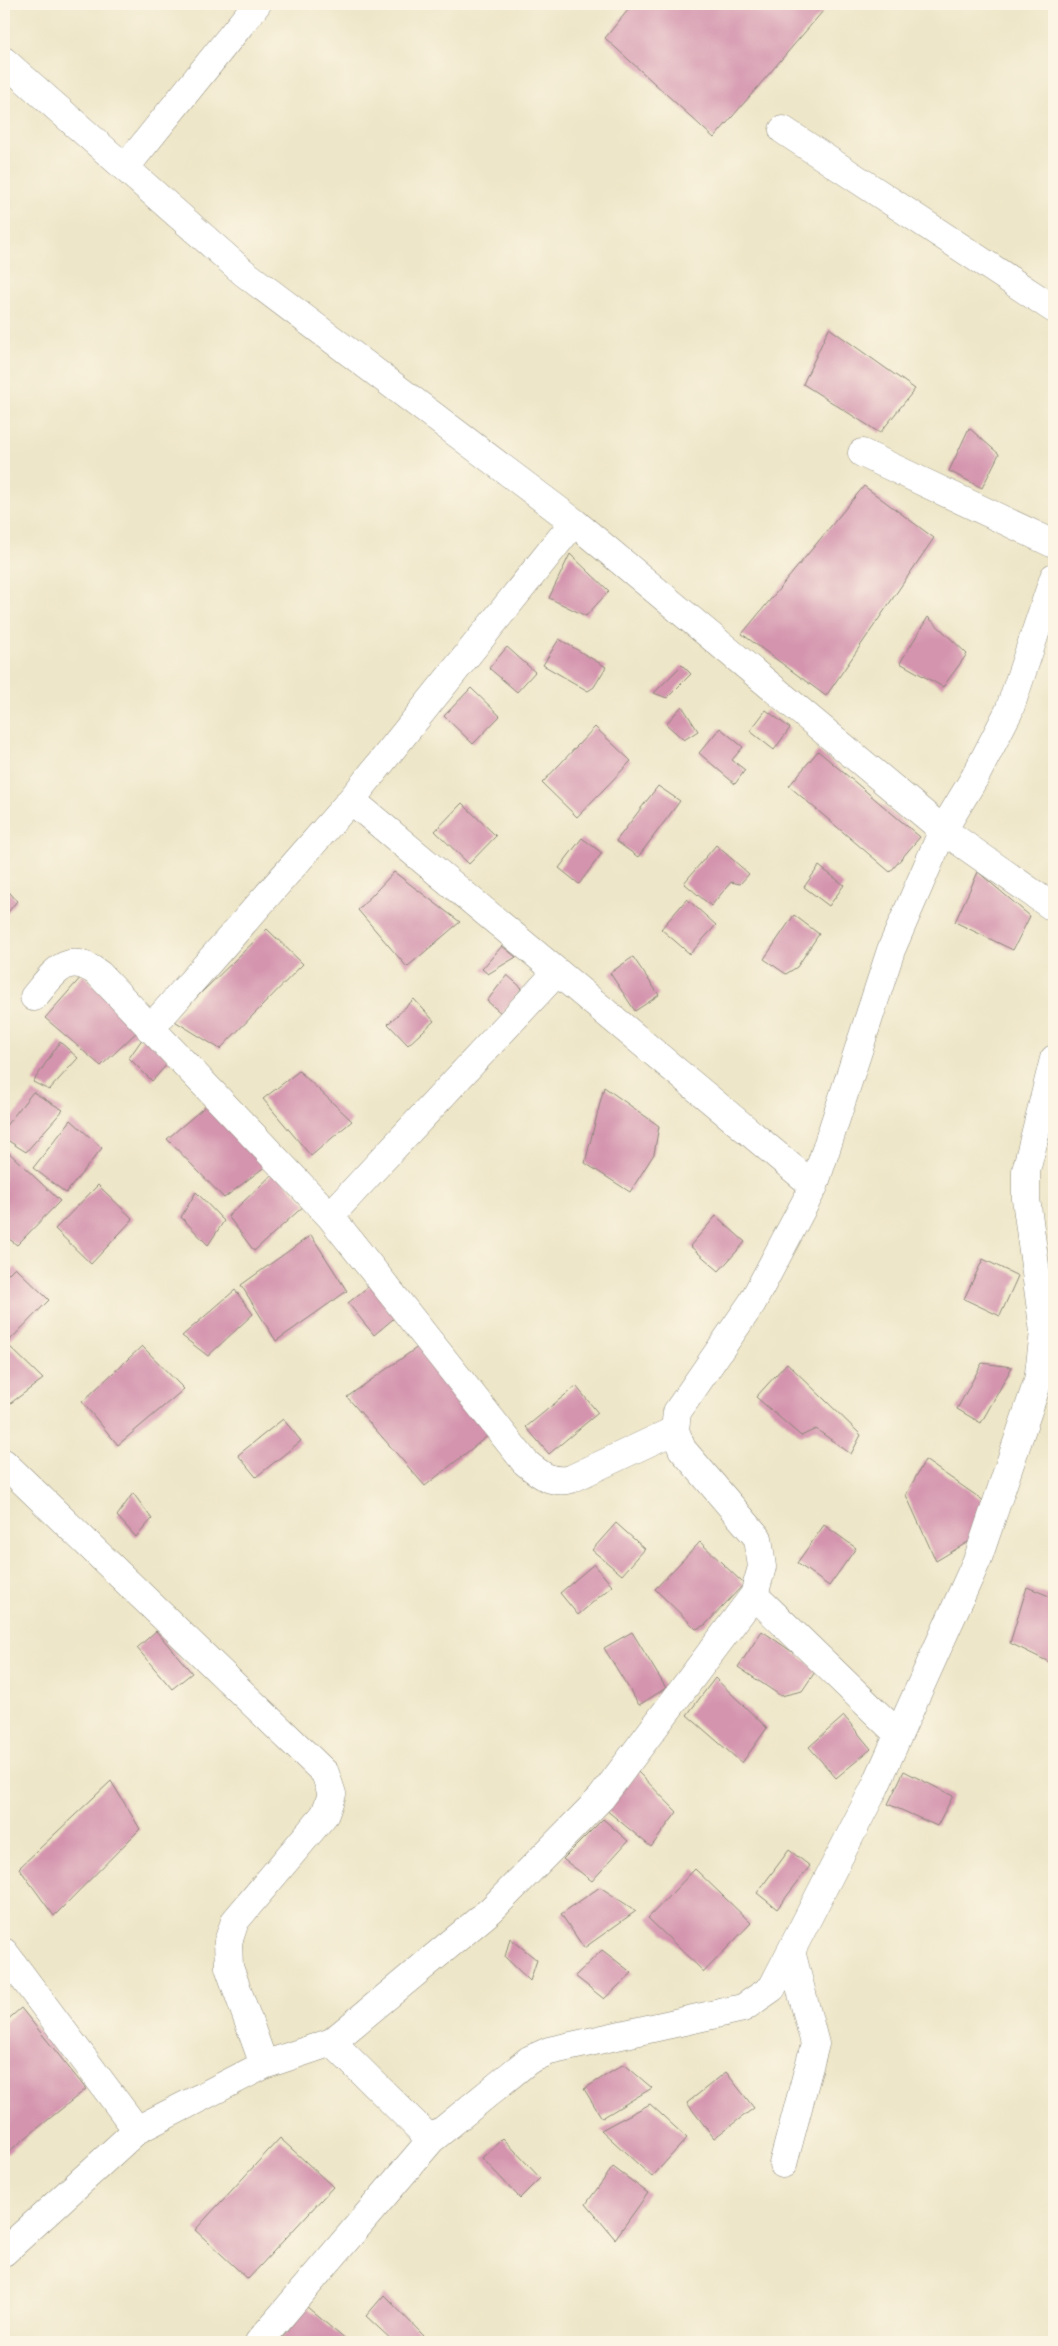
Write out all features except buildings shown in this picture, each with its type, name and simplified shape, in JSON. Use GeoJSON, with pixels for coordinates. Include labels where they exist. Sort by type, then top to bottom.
{"type":"FeatureCollection","features":[{"type":"Feature","properties":{"kind":"street"},"geometry":{"type":"LineString","coordinates":[[125,168],[257,4]]}},
{"type":"Feature","properties":{"kind":"street"},"geometry":{"type":"LineString","coordinates":[[4,61],[244,272],[574,522],[943,830],[1054,908]]}},
{"type":"Feature","properties":{"kind":"street"},"geometry":{"type":"LineString","coordinates":[[782,130],[1054,309]]}},
{"type":"Feature","properties":{"kind":"street"},"geometry":{"type":"LineString","coordinates":[[862,453],[1054,544]]}},
{"type":"Feature","properties":{"kind":"street"},"geometry":{"type":"LineString","coordinates":[[150,1029],[350,800],[574,522]]}},
{"type":"Feature","properties":{"kind":"street"},"geometry":{"type":"LineString","coordinates":[[4,2252],[137,2130],[264,2064],[332,2042],[491,1910],[601,1798],[754,1594],[762,1567],[758,1538],[682,1450],[675,1430],[677,1412],[752,1303],[814,1186],[891,950],[943,830],[975,777],[1009,711],[1054,577]]}},
{"type":"Feature","properties":{"kind":"street"},"geometry":{"type":"LineString","coordinates":[[350,800],[814,1186]]}},
{"type":"Feature","properties":{"kind":"street"},"geometry":{"type":"LineString","coordinates":[[34,997],[57,970],[68,964],[87,965],[99,974],[330,1216],[525,1462],[542,1476],[560,1482],[571,1479],[675,1430]]}},
{"type":"Feature","properties":{"kind":"street"},"geometry":{"type":"LineString","coordinates":[[330,1216],[556,973]]}},
{"type":"Feature","properties":{"kind":"street"},"geometry":{"type":"LineString","coordinates":[[259,2342],[431,2140],[529,2060],[549,2051],[743,2008],[772,1988],[875,1787],[978,1558],[1038,1381],[1044,1332],[1026,1199],[1026,1171],[1054,1059]]}},
{"type":"Feature","properties":{"kind":"street"},"geometry":{"type":"LineString","coordinates":[[4,1463],[325,1773],[332,1794],[325,1814],[235,1921],[228,1942],[229,1967],[264,2064]]}},
{"type":"Feature","properties":{"kind":"street"},"geometry":{"type":"LineString","coordinates":[[754,1594],[898,1734]]}},
{"type":"Feature","properties":{"kind":"street"},"geometry":{"type":"LineString","coordinates":[[784,2164],[815,2044],[791,1951]]}},
{"type":"Feature","properties":{"kind":"street"},"geometry":{"type":"LineString","coordinates":[[4,1952],[137,2130]]}},
{"type":"Feature","properties":{"kind":"street"},"geometry":{"type":"LineString","coordinates":[[332,2042],[431,2140]]}}]}
